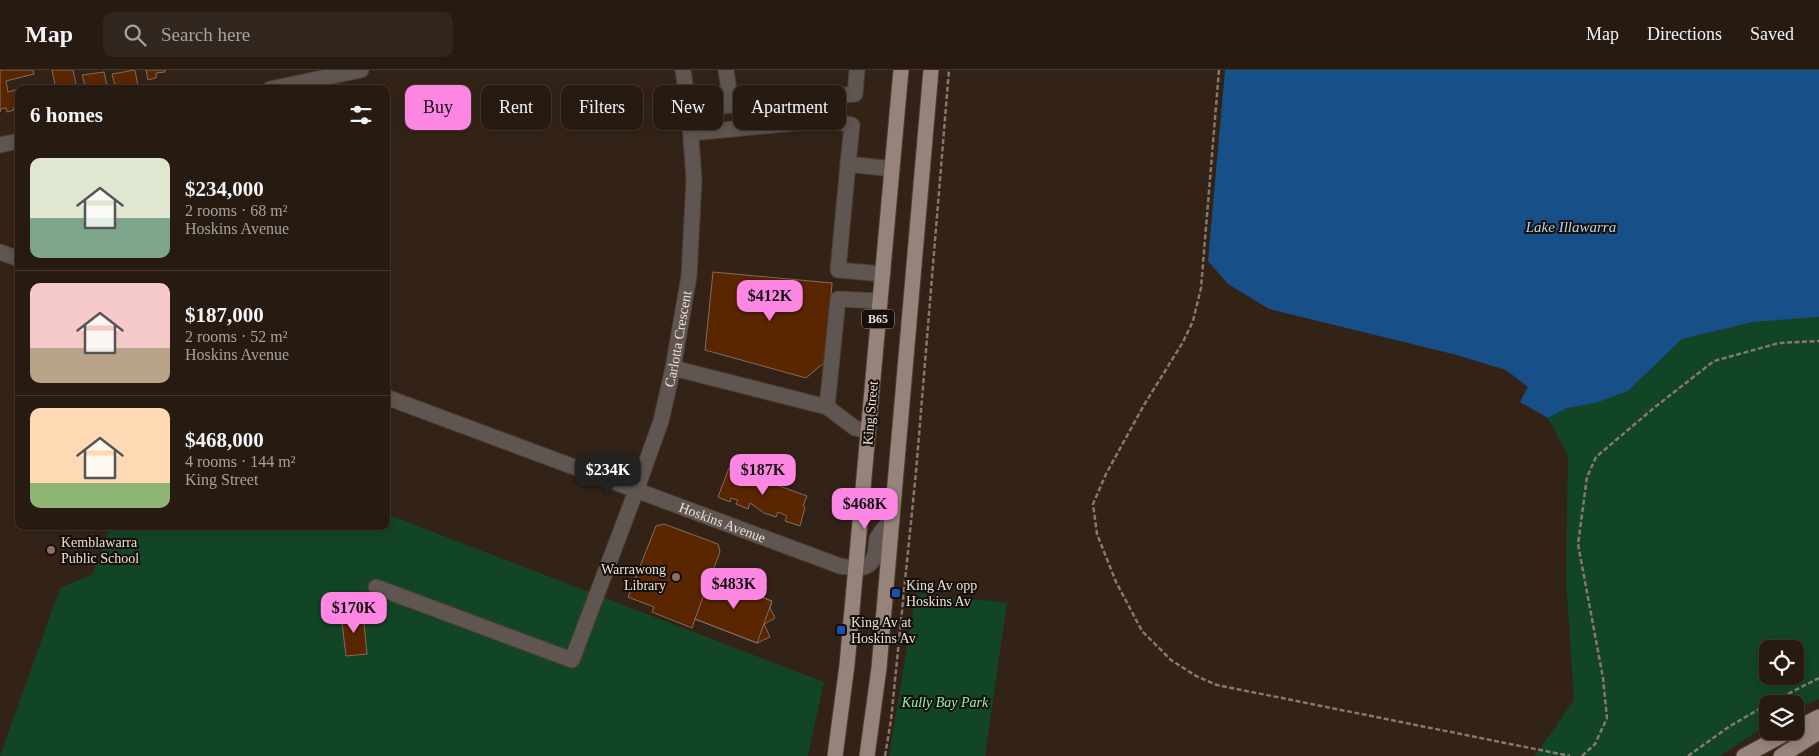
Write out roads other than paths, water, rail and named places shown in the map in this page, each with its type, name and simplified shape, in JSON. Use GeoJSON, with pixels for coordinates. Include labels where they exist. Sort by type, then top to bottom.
{"type":"FeatureCollection","features":[{"type":"Feature","properties":{"kind":"main road","name":"King Street"},"geometry":{"type":"LineString","coordinates":[[835,756],[845,690],[901,70]]}},
{"type":"Feature","properties":{"kind":"main road","name":"B65"},"geometry":{"type":"LineString","coordinates":[[868,756],[879,668],[931,70]]}},
{"type":"Feature","properties":{"kind":"main road"},"geometry":{"type":"LineString","coordinates":[[1804,724],[1819,717]]}},
{"type":"Feature","properties":{"kind":"main road"},"geometry":{"type":"LineString","coordinates":[[1781,756],[1819,732]]}},
{"type":"Feature","properties":{"kind":"main road"},"geometry":{"type":"LineString","coordinates":[[1744,756],[1773,740]]}},
{"type":"Feature","properties":{"kind":"street"},"geometry":{"type":"LineString","coordinates":[[289,85],[361,70]]}},
{"type":"Feature","properties":{"kind":"street","name":"Carlotta Crescent"},"geometry":{"type":"LineString","coordinates":[[683,70],[685,85]]}},
{"type":"Feature","properties":{"kind":"street"},"geometry":{"type":"LineString","coordinates":[[726,70],[731,104]]}},
{"type":"Feature","properties":{"kind":"street"},"geometry":{"type":"LineString","coordinates":[[723,105],[855,94],[857,70]]}},
{"type":"Feature","properties":{"kind":"street"},"geometry":{"type":"LineString","coordinates":[[691,133],[826,120],[852,125],[838,270],[883,274]]}},
{"type":"Feature","properties":{"kind":"street","name":"Carlotta Crescent"},"geometry":{"type":"LineString","coordinates":[[376,587],[572,660],[661,421],[674,368],[686,302],[690,260],[694,171],[691,130]]}},
{"type":"Feature","properties":{"kind":"street"},"geometry":{"type":"LineString","coordinates":[[0,145],[15,142]]}},
{"type":"Feature","properties":{"kind":"street"},"geometry":{"type":"LineString","coordinates":[[848,164],[892,169]]}},
{"type":"Feature","properties":{"kind":"street"},"geometry":{"type":"LineString","coordinates":[[0,252],[15,258]]}},
{"type":"Feature","properties":{"kind":"street"},"geometry":{"type":"LineString","coordinates":[[827,407],[838,299],[880,301]]}},
{"type":"Feature","properties":{"kind":"street"},"geometry":{"type":"LineString","coordinates":[[674,368],[827,407],[855,428],[868,431]]}},
{"type":"Feature","properties":{"kind":"street","name":"Hoskins Avenue"},"geometry":{"type":"LineString","coordinates":[[390,399],[840,566],[856,569]]}},
{"type":"Feature","properties":{"kind":"street"},"geometry":{"type":"LineString","coordinates":[[856,569],[869,565],[874,558],[877,540],[881,531],[892,520]]}},
{"type":"Feature","properties":{"kind":"water","name":"Lake Illawarra"},"geometry":{"type":"Polygon","coordinates":[[[1225,70],[1819,70],[1819,317],[1753,322],[1682,339],[1628,391],[1596,403],[1567,408],[1548,418],[1520,402],[1528,387],[1506,370],[1457,355],[1269,309],[1228,284],[1208,261],[1225,70]]]}},
{"type":"Feature","properties":{"kind":"place","name":"Kemblawarra Public School"},"geometry":{"type":"Point","coordinates":[51,550]}},
{"type":"Feature","properties":{"kind":"place","name":"Warrawong Library"},"geometry":{"type":"Point","coordinates":[676,577]}},
{"type":"Feature","properties":{"kind":"place","name":"King Av opp Hoskins Av"},"geometry":{"type":"Point","coordinates":[896,593]}},
{"type":"Feature","properties":{"kind":"place","name":"King Av at Hoskins Av"},"geometry":{"type":"Point","coordinates":[841,630]}},
{"type":"Feature","properties":{"kind":"park label","name":"Kully Bay Park"},"geometry":{"type":"Point","coordinates":[945,702]}}]}
